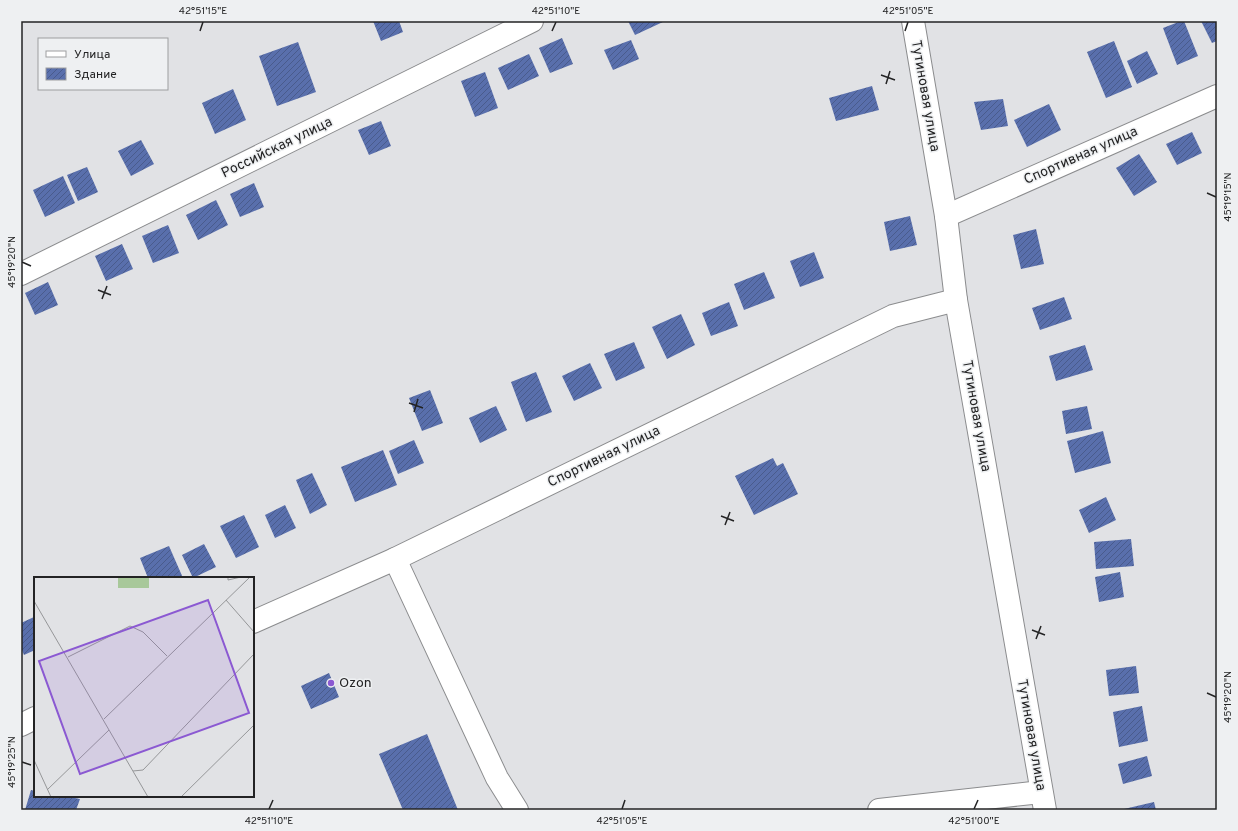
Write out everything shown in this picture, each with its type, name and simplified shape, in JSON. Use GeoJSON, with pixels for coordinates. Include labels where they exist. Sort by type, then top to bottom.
{"type":"FeatureCollection","features":[{"type":"Feature","properties":{"kind":"street","name":"Российская улица"},"geometry":{"type":"LineString","coordinates":[[21,274],[532,21]]}},
{"type":"Feature","properties":{"kind":"street","name":"Тутиновая улица"},"geometry":{"type":"LineString","coordinates":[[913,21],[946,216],[956,300],[1043,801]]}},
{"type":"Feature","properties":{"kind":"street","name":"Спортивная улица"},"geometry":{"type":"LineString","coordinates":[[946,216],[1217,96]]}},
{"type":"Feature","properties":{"kind":"street","name":"Спортивная улица"},"geometry":{"type":"LineString","coordinates":[[254,622],[395,559],[893,316],[956,300]]}},
{"type":"Feature","properties":{"kind":"street"},"geometry":{"type":"LineString","coordinates":[[395,559],[497,778],[518,810]]}},
{"type":"Feature","properties":{"kind":"street"},"geometry":{"type":"LineString","coordinates":[[21,724],[34,718]]}},
{"type":"Feature","properties":{"kind":"street"},"geometry":{"type":"LineString","coordinates":[[879,810],[1043,801]]}},
{"type":"Feature","properties":{"kind":"building"},"geometry":{"type":"Polygon","coordinates":[[[373,21],[399,21],[403,32],[381,41],[373,21]]]}},
{"type":"Feature","properties":{"kind":"building"},"geometry":{"type":"Polygon","coordinates":[[[628,21],[665,21],[635,35],[628,21]]]}},
{"type":"Feature","properties":{"kind":"building"},"geometry":{"type":"Polygon","coordinates":[[[1184,21],[1198,56],[1177,65],[1163,28],[1184,21]]]}},
{"type":"Feature","properties":{"kind":"building"},"geometry":{"type":"Polygon","coordinates":[[[1201,21],[1217,21],[1217,41],[1212,43],[1201,21]]]}},
{"type":"Feature","properties":{"kind":"building"},"geometry":{"type":"Polygon","coordinates":[[[562,38],[573,64],[550,73],[539,48],[562,38]]]}},
{"type":"Feature","properties":{"kind":"building"},"geometry":{"type":"Polygon","coordinates":[[[631,40],[639,59],[613,70],[604,50],[631,40]]]}},
{"type":"Feature","properties":{"kind":"building"},"geometry":{"type":"Polygon","coordinates":[[[1114,41],[1132,87],[1106,98],[1087,52],[1114,41]]]}},
{"type":"Feature","properties":{"kind":"building"},"geometry":{"type":"Polygon","coordinates":[[[298,42],[316,92],[277,106],[259,56],[298,42]]]}},
{"type":"Feature","properties":{"kind":"building"},"geometry":{"type":"Polygon","coordinates":[[[1147,51],[1158,74],[1137,84],[1127,61],[1147,51]]]}},
{"type":"Feature","properties":{"kind":"building"},"geometry":{"type":"Polygon","coordinates":[[[529,54],[539,76],[508,90],[498,68],[529,54]]]}},
{"type":"Feature","properties":{"kind":"building"},"geometry":{"type":"Polygon","coordinates":[[[485,72],[498,108],[475,117],[461,81],[485,72]]]}},
{"type":"Feature","properties":{"kind":"building"},"geometry":{"type":"Polygon","coordinates":[[[872,86],[879,110],[836,121],[829,98],[872,86]]]}},
{"type":"Feature","properties":{"kind":"building"},"geometry":{"type":"Polygon","coordinates":[[[233,89],[246,120],[215,134],[202,103],[233,89]]]}},
{"type":"Feature","properties":{"kind":"building"},"geometry":{"type":"Polygon","coordinates":[[[1003,99],[1008,126],[981,130],[974,102],[1003,99]]]}},
{"type":"Feature","properties":{"kind":"building"},"geometry":{"type":"Polygon","coordinates":[[[1049,104],[1061,130],[1027,147],[1014,120],[1049,104]]]}},
{"type":"Feature","properties":{"kind":"building"},"geometry":{"type":"Polygon","coordinates":[[[381,121],[391,146],[369,155],[358,130],[381,121]]]}},
{"type":"Feature","properties":{"kind":"building"},"geometry":{"type":"Polygon","coordinates":[[[1192,132],[1202,153],[1177,165],[1166,144],[1192,132]]]}},
{"type":"Feature","properties":{"kind":"building"},"geometry":{"type":"Polygon","coordinates":[[[141,140],[154,164],[131,176],[118,151],[141,140]]]}},
{"type":"Feature","properties":{"kind":"building"},"geometry":{"type":"Polygon","coordinates":[[[1139,154],[1157,182],[1134,196],[1116,168],[1139,154]]]}},
{"type":"Feature","properties":{"kind":"building"},"geometry":{"type":"Polygon","coordinates":[[[87,167],[98,192],[78,201],[67,175],[87,167]]]}},
{"type":"Feature","properties":{"kind":"building"},"geometry":{"type":"Polygon","coordinates":[[[63,176],[75,203],[45,217],[33,190],[63,176]]]}},
{"type":"Feature","properties":{"kind":"building"},"geometry":{"type":"Polygon","coordinates":[[[254,183],[264,207],[240,217],[230,194],[254,183]]]}},
{"type":"Feature","properties":{"kind":"building"},"geometry":{"type":"Polygon","coordinates":[[[216,200],[228,225],[198,240],[186,215],[216,200]]]}},
{"type":"Feature","properties":{"kind":"building"},"geometry":{"type":"Polygon","coordinates":[[[910,216],[917,245],[890,251],[884,222],[910,216]]]}},
{"type":"Feature","properties":{"kind":"building"},"geometry":{"type":"Polygon","coordinates":[[[168,225],[179,253],[153,263],[142,236],[168,225]]]}},
{"type":"Feature","properties":{"kind":"building"},"geometry":{"type":"Polygon","coordinates":[[[1036,229],[1044,264],[1021,269],[1013,235],[1036,229]]]}},
{"type":"Feature","properties":{"kind":"building"},"geometry":{"type":"Polygon","coordinates":[[[122,244],[133,269],[106,281],[95,256],[122,244]]]}},
{"type":"Feature","properties":{"kind":"building"},"geometry":{"type":"Polygon","coordinates":[[[814,252],[824,278],[800,287],[790,261],[814,252]]]}},
{"type":"Feature","properties":{"kind":"building"},"geometry":{"type":"Polygon","coordinates":[[[764,272],[775,298],[744,310],[734,284],[764,272]]]}},
{"type":"Feature","properties":{"kind":"building"},"geometry":{"type":"Polygon","coordinates":[[[48,282],[58,305],[35,315],[25,293],[48,282]]]}},
{"type":"Feature","properties":{"kind":"building"},"geometry":{"type":"Polygon","coordinates":[[[1064,297],[1072,319],[1040,330],[1032,308],[1064,297]]]}},
{"type":"Feature","properties":{"kind":"building"},"geometry":{"type":"Polygon","coordinates":[[[729,302],[738,326],[711,336],[702,313],[729,302]]]}},
{"type":"Feature","properties":{"kind":"building"},"geometry":{"type":"Polygon","coordinates":[[[681,314],[695,345],[667,359],[652,327],[681,314]]]}},
{"type":"Feature","properties":{"kind":"building"},"geometry":{"type":"Polygon","coordinates":[[[634,342],[645,368],[616,381],[604,354],[634,342]]]}},
{"type":"Feature","properties":{"kind":"building"},"geometry":{"type":"Polygon","coordinates":[[[1085,345],[1093,370],[1056,381],[1049,356],[1085,345]]]}},
{"type":"Feature","properties":{"kind":"building"},"geometry":{"type":"Polygon","coordinates":[[[590,363],[602,388],[574,401],[562,376],[590,363]]]}},
{"type":"Feature","properties":{"kind":"building"},"geometry":{"type":"Polygon","coordinates":[[[536,372],[552,412],[526,422],[511,382],[536,372]]]}},
{"type":"Feature","properties":{"kind":"building"},"geometry":{"type":"Polygon","coordinates":[[[430,390],[443,423],[422,431],[409,398],[430,390]]]}},
{"type":"Feature","properties":{"kind":"building"},"geometry":{"type":"Polygon","coordinates":[[[496,406],[507,430],[480,443],[469,418],[496,406]]]}},
{"type":"Feature","properties":{"kind":"building"},"geometry":{"type":"Polygon","coordinates":[[[1087,406],[1092,429],[1066,434],[1062,411],[1087,406]]]}},
{"type":"Feature","properties":{"kind":"building"},"geometry":{"type":"Polygon","coordinates":[[[1103,431],[1111,463],[1075,473],[1067,441],[1103,431]]]}},
{"type":"Feature","properties":{"kind":"building"},"geometry":{"type":"Polygon","coordinates":[[[414,440],[424,463],[398,474],[389,451],[414,440]]]}},
{"type":"Feature","properties":{"kind":"building"},"geometry":{"type":"Polygon","coordinates":[[[383,450],[397,485],[355,502],[341,467],[383,450]]]}},
{"type":"Feature","properties":{"kind":"building"},"geometry":{"type":"Polygon","coordinates":[[[773,458],[777,466],[783,463],[798,494],[754,515],[735,476],[773,458]]]}},
{"type":"Feature","properties":{"kind":"building"},"geometry":{"type":"Polygon","coordinates":[[[312,473],[327,505],[310,514],[296,480],[312,473]]]}},
{"type":"Feature","properties":{"kind":"building"},"geometry":{"type":"Polygon","coordinates":[[[1106,497],[1116,520],[1089,533],[1079,510],[1106,497]]]}},
{"type":"Feature","properties":{"kind":"building"},"geometry":{"type":"Polygon","coordinates":[[[285,505],[296,528],[275,538],[265,515],[285,505]]]}},
{"type":"Feature","properties":{"kind":"building"},"geometry":{"type":"Polygon","coordinates":[[[244,515],[259,547],[236,558],[220,526],[244,515]]]}},
{"type":"Feature","properties":{"kind":"building"},"geometry":{"type":"Polygon","coordinates":[[[1131,539],[1134,566],[1096,569],[1094,542],[1131,539]]]}},
{"type":"Feature","properties":{"kind":"building"},"geometry":{"type":"Polygon","coordinates":[[[204,544],[216,567],[193,577],[182,555],[204,544]]]}},
{"type":"Feature","properties":{"kind":"building"},"geometry":{"type":"Polygon","coordinates":[[[169,546],[183,577],[148,577],[140,558],[169,546]]]}},
{"type":"Feature","properties":{"kind":"building"},"geometry":{"type":"Polygon","coordinates":[[[1120,572],[1124,597],[1099,602],[1095,577],[1120,572]]]}},
{"type":"Feature","properties":{"kind":"building"},"geometry":{"type":"Polygon","coordinates":[[[34,617],[34,650],[24,655],[21,648],[21,623],[34,617]]]}},
{"type":"Feature","properties":{"kind":"building"},"geometry":{"type":"Polygon","coordinates":[[[1136,666],[1139,693],[1109,696],[1106,670],[1136,666]]]}},
{"type":"Feature","properties":{"kind":"building"},"geometry":{"type":"Polygon","coordinates":[[[329,673],[339,697],[311,709],[301,686],[329,673]]]}},
{"type":"Feature","properties":{"kind":"building"},"geometry":{"type":"Polygon","coordinates":[[[1142,706],[1148,741],[1119,747],[1113,712],[1142,706]]]}},
{"type":"Feature","properties":{"kind":"building"},"geometry":{"type":"Polygon","coordinates":[[[427,734],[458,810],[403,810],[379,754],[427,734]]]}},
{"type":"Feature","properties":{"kind":"building"},"geometry":{"type":"Polygon","coordinates":[[[1147,756],[1152,776],[1123,784],[1118,764],[1147,756]]]}},
{"type":"Feature","properties":{"kind":"building"},"geometry":{"type":"Polygon","coordinates":[[[31,790],[34,791],[34,797],[70,797],[80,799],[76,810],[25,810],[31,790]]]}},
{"type":"Feature","properties":{"kind":"building"},"geometry":{"type":"Polygon","coordinates":[[[1154,802],[1156,810],[1124,810],[1124,809],[1154,802]]]}},
{"type":"Feature","properties":{"kind":"place","name":"Ozon"},"geometry":{"type":"Point","coordinates":[331,683]}}]}
